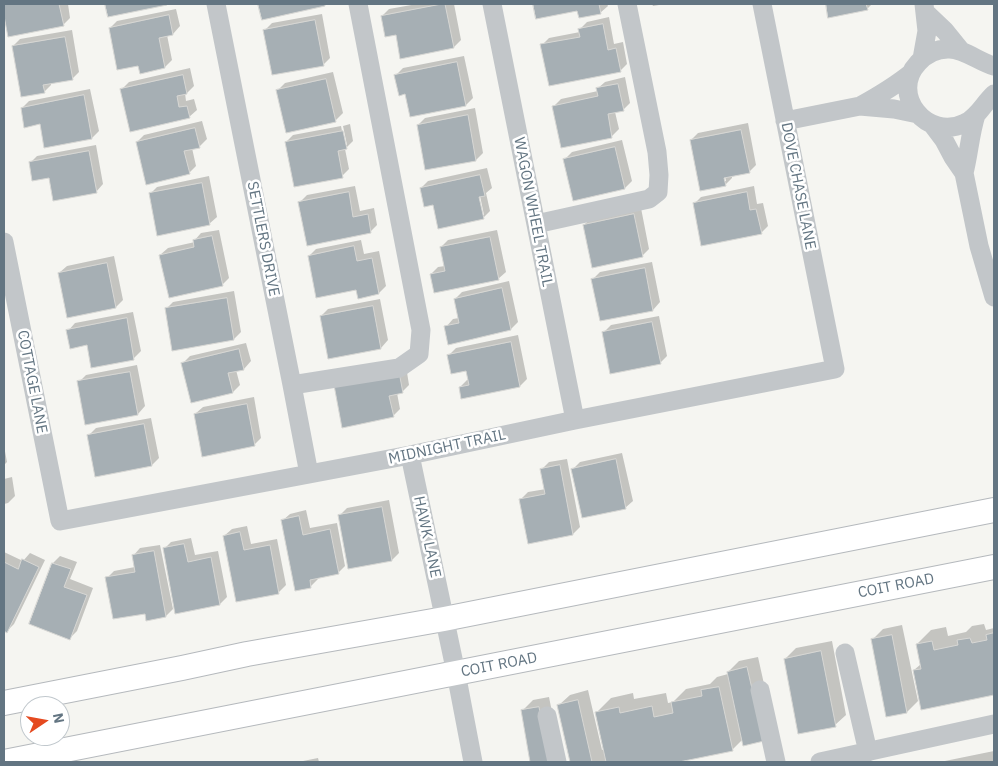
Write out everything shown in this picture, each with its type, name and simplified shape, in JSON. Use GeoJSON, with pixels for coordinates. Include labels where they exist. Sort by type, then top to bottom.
{"type":"FeatureCollection","features":[{"type":"Feature","properties":{"kind":"main road"},"geometry":{"type":"LineString","coordinates":[[4,704],[247,654],[444,618],[994,510]]}},
{"type":"Feature","properties":{"kind":"main road","name":"COIT ROAD"},"geometry":{"type":"LineString","coordinates":[[4,762],[994,567]]}},
{"type":"Feature","properties":{"kind":"street","name":"SETTLERS DRIVE"},"geometry":{"type":"LineString","coordinates":[[216,4],[309,474]]}},
{"type":"Feature","properties":{"kind":"street"},"geometry":{"type":"LineString","coordinates":[[292,385],[399,368],[419,354],[421,330],[358,4]]}},
{"type":"Feature","properties":{"kind":"street","name":"WAGON WHEEL TRAIL"},"geometry":{"type":"LineString","coordinates":[[492,4],[575,420]]}},
{"type":"Feature","properties":{"kind":"street"},"geometry":{"type":"LineString","coordinates":[[536,224],[648,199],[658,192],[657,152],[626,4]]}},
{"type":"Feature","properties":{"kind":"street","name":"DOVE CHASE LANE"},"geometry":{"type":"LineString","coordinates":[[762,4],[835,369]]}},
{"type":"Feature","properties":{"kind":"street"},"geometry":{"type":"LineString","coordinates":[[924,8],[982,68],[986,83],[986,98],[971,131],[969,154],[964,173]]}},
{"type":"Feature","properties":{"kind":"street"},"geometry":{"type":"LineString","coordinates":[[924,8],[927,31],[908,86],[908,93],[912,105],[944,140],[964,173],[979,246],[994,298]]}},
{"type":"Feature","properties":{"kind":"street"},"geometry":{"type":"LineString","coordinates":[[860,106],[887,91],[930,53],[940,50],[952,49],[994,66]]}},
{"type":"Feature","properties":{"kind":"street"},"geometry":{"type":"LineString","coordinates":[[785,121],[860,106],[894,109],[947,128],[965,124],[978,113],[994,94]]}},
{"type":"Feature","properties":{"kind":"street","name":"COTTAGE LANE"},"geometry":{"type":"LineString","coordinates":[[4,242],[60,521]]}},
{"type":"Feature","properties":{"kind":"street","name":"MIDNIGHT TRAIL"},"geometry":{"type":"LineString","coordinates":[[60,521],[410,455],[575,420],[835,369]]}},
{"type":"Feature","properties":{"kind":"street","name":"HAWK LANE"},"geometry":{"type":"LineString","coordinates":[[410,455],[473,762]]}},
{"type":"Feature","properties":{"kind":"street"},"geometry":{"type":"LineString","coordinates":[[845,653],[861,756]]}},
{"type":"Feature","properties":{"kind":"street"},"geometry":{"type":"LineString","coordinates":[[760,690],[776,762]]}},
{"type":"Feature","properties":{"kind":"street"},"geometry":{"type":"LineString","coordinates":[[547,716],[557,762]]}},
{"type":"Feature","properties":{"kind":"street"},"geometry":{"type":"LineString","coordinates":[[820,762],[861,756],[994,724]]}},
{"type":"Feature","properties":{"kind":"building"},"geometry":{"type":"Polygon","coordinates":[[[4,4],[59,4],[64,26],[8,37],[4,4]]]}},
{"type":"Feature","properties":{"kind":"building"},"geometry":{"type":"Polygon","coordinates":[[[105,4],[166,4],[167,5],[108,17],[105,4]]]}},
{"type":"Feature","properties":{"kind":"building"},"geometry":{"type":"Polygon","coordinates":[[[258,4],[325,4],[325,6],[262,20],[258,4]]]}},
{"type":"Feature","properties":{"kind":"building"},"geometry":{"type":"Polygon","coordinates":[[[445,4],[454,48],[400,59],[396,35],[385,37],[381,16],[445,4]]]}},
{"type":"Feature","properties":{"kind":"building"},"geometry":{"type":"Polygon","coordinates":[[[533,4],[599,4],[601,14],[579,18],[577,11],[536,19],[533,4]]]}},
{"type":"Feature","properties":{"kind":"building"},"geometry":{"type":"Polygon","coordinates":[[[826,4],[866,4],[868,10],[828,18],[826,4]]]}},
{"type":"Feature","properties":{"kind":"building"},"geometry":{"type":"Polygon","coordinates":[[[169,15],[173,35],[159,38],[165,68],[140,74],[138,66],[117,70],[109,28],[169,15]]]}},
{"type":"Feature","properties":{"kind":"building"},"geometry":{"type":"Polygon","coordinates":[[[315,20],[324,66],[272,75],[263,30],[315,20]]]}},
{"type":"Feature","properties":{"kind":"building"},"geometry":{"type":"Polygon","coordinates":[[[603,24],[608,50],[616,48],[621,72],[549,86],[540,44],[580,37],[578,29],[603,24]]]}},
{"type":"Feature","properties":{"kind":"building"},"geometry":{"type":"Polygon","coordinates":[[[65,37],[73,80],[43,85],[45,93],[21,97],[12,46],[65,37]]]}},
{"type":"Feature","properties":{"kind":"building"},"geometry":{"type":"Polygon","coordinates":[[[457,62],[466,106],[410,117],[405,94],[399,96],[394,75],[457,62]]]}},
{"type":"Feature","properties":{"kind":"building"},"geometry":{"type":"Polygon","coordinates":[[[183,75],[187,94],[177,96],[179,107],[187,106],[190,118],[130,132],[120,89],[183,75]]]}},
{"type":"Feature","properties":{"kind":"building"},"geometry":{"type":"Polygon","coordinates":[[[326,79],[336,122],[286,133],[276,90],[326,79]]]}},
{"type":"Feature","properties":{"kind":"building"},"geometry":{"type":"Polygon","coordinates":[[[618,84],[624,111],[608,114],[612,138],[561,148],[552,106],[598,96],[596,88],[618,84]]]}},
{"type":"Feature","properties":{"kind":"building"},"geometry":{"type":"Polygon","coordinates":[[[84,95],[92,139],[44,148],[40,124],[24,128],[21,108],[84,95]]]}},
{"type":"Feature","properties":{"kind":"building"},"geometry":{"type":"Polygon","coordinates":[[[468,115],[476,161],[425,170],[417,125],[468,115]]]}},
{"type":"Feature","properties":{"kind":"building"},"geometry":{"type":"Polygon","coordinates":[[[195,128],[200,148],[184,151],[190,174],[146,185],[136,142],[195,128]]]}},
{"type":"Feature","properties":{"kind":"building"},"geometry":{"type":"Polygon","coordinates":[[[741,130],[750,173],[724,178],[726,186],[700,191],[690,140],[741,130]]]}},
{"type":"Feature","properties":{"kind":"building"},"geometry":{"type":"Polygon","coordinates":[[[343,131],[347,149],[338,151],[343,178],[294,187],[285,142],[343,131]]]}},
{"type":"Feature","properties":{"kind":"building"},"geometry":{"type":"Polygon","coordinates":[[[615,147],[625,189],[573,201],[563,159],[615,147]]]}},
{"type":"Feature","properties":{"kind":"building"},"geometry":{"type":"Polygon","coordinates":[[[89,151],[97,193],[53,201],[49,178],[32,181],[29,162],[89,151]]]}},
{"type":"Feature","properties":{"kind":"building"},"geometry":{"type":"Polygon","coordinates":[[[480,175],[485,196],[479,197],[484,219],[438,229],[433,205],[424,207],[420,188],[480,175]]]}},
{"type":"Feature","properties":{"kind":"building"},"geometry":{"type":"Polygon","coordinates":[[[202,183],[210,225],[157,236],[149,193],[202,183]]]}},
{"type":"Feature","properties":{"kind":"building"},"geometry":{"type":"Polygon","coordinates":[[[349,192],[353,217],[368,214],[371,233],[307,246],[298,202],[349,192]]]}},
{"type":"Feature","properties":{"kind":"building"},"geometry":{"type":"Polygon","coordinates":[[[747,192],[750,210],[756,209],[762,234],[701,246],[693,203],[747,192]]]}},
{"type":"Feature","properties":{"kind":"building"},"geometry":{"type":"Polygon","coordinates":[[[634,214],[643,257],[592,268],[583,225],[634,214]]]}},
{"type":"Feature","properties":{"kind":"building"},"geometry":{"type":"Polygon","coordinates":[[[212,236],[223,286],[169,298],[159,255],[194,247],[193,240],[212,236]]]}},
{"type":"Feature","properties":{"kind":"building"},"geometry":{"type":"Polygon","coordinates":[[[490,237],[499,280],[434,293],[430,274],[445,271],[440,247],[490,237]]]}},
{"type":"Feature","properties":{"kind":"building"},"geometry":{"type":"Polygon","coordinates":[[[354,246],[357,261],[372,258],[379,294],[358,299],[356,290],[316,298],[308,256],[354,246]]]}},
{"type":"Feature","properties":{"kind":"building"},"geometry":{"type":"Polygon","coordinates":[[[107,263],[116,308],[67,318],[58,273],[107,263]]]}},
{"type":"Feature","properties":{"kind":"building"},"geometry":{"type":"Polygon","coordinates":[[[645,268],[653,311],[600,321],[591,279],[645,268]]]}},
{"type":"Feature","properties":{"kind":"building"},"geometry":{"type":"Polygon","coordinates":[[[502,288],[511,330],[448,345],[444,326],[459,323],[454,299],[502,288]]]}},
{"type":"Feature","properties":{"kind":"building"},"geometry":{"type":"Polygon","coordinates":[[[227,298],[234,340],[172,351],[165,308],[227,298]]]}},
{"type":"Feature","properties":{"kind":"building"},"geometry":{"type":"Polygon","coordinates":[[[373,306],[381,349],[328,359],[320,316],[373,306]]]}},
{"type":"Feature","properties":{"kind":"building"},"geometry":{"type":"Polygon","coordinates":[[[127,318],[134,360],[91,368],[87,345],[70,349],[66,330],[127,318]]]}},
{"type":"Feature","properties":{"kind":"building"},"geometry":{"type":"Polygon","coordinates":[[[652,322],[661,364],[610,374],[602,332],[652,322]]]}},
{"type":"Feature","properties":{"kind":"building"},"geometry":{"type":"Polygon","coordinates":[[[511,342],[520,387],[461,399],[459,387],[469,385],[466,371],[451,374],[447,355],[511,342]]]}},
{"type":"Feature","properties":{"kind":"building"},"geometry":{"type":"Polygon","coordinates":[[[239,349],[244,370],[228,373],[233,393],[191,403],[181,363],[239,349]]]}},
{"type":"Feature","properties":{"kind":"building"},"geometry":{"type":"Polygon","coordinates":[[[130,372],[138,415],[85,425],[77,381],[130,372]]]}},
{"type":"Feature","properties":{"kind":"building"},"geometry":{"type":"Polygon","coordinates":[[[399,372],[403,393],[389,396],[394,417],[342,428],[334,385],[399,372]]]}},
{"type":"Feature","properties":{"kind":"building"},"geometry":{"type":"Polygon","coordinates":[[[247,404],[255,446],[202,457],[194,414],[247,404]]]}},
{"type":"Feature","properties":{"kind":"building"},"geometry":{"type":"Polygon","coordinates":[[[144,424],[152,466],[95,477],[87,435],[144,424]]]}},
{"type":"Feature","properties":{"kind":"building"},"geometry":{"type":"Polygon","coordinates":[[[616,459],[626,509],[582,518],[571,469],[616,459]]]}},
{"type":"Feature","properties":{"kind":"building"},"geometry":{"type":"Polygon","coordinates":[[[560,465],[573,535],[528,544],[519,499],[545,494],[540,469],[560,465]]]}},
{"type":"Feature","properties":{"kind":"building"},"geometry":{"type":"Polygon","coordinates":[[[382,507],[392,561],[348,569],[338,515],[382,507]]]}},
{"type":"Feature","properties":{"kind":"building"},"geometry":{"type":"Polygon","coordinates":[[[299,516],[303,535],[330,529],[339,574],[310,580],[311,588],[295,591],[281,520],[299,516]]]}},
{"type":"Feature","properties":{"kind":"building"},"geometry":{"type":"Polygon","coordinates":[[[240,532],[244,550],[270,545],[279,594],[236,602],[223,536],[240,532]]]}},
{"type":"Feature","properties":{"kind":"building"},"geometry":{"type":"Polygon","coordinates":[[[184,544],[188,562],[211,557],[220,605],[175,614],[163,548],[184,544]]]}},
{"type":"Feature","properties":{"kind":"building"},"geometry":{"type":"Polygon","coordinates":[[[154,551],[166,617],[146,621],[145,614],[113,619],[105,577],[135,572],[132,555],[154,551]]]}},
{"type":"Feature","properties":{"kind":"building"},"geometry":{"type":"Polygon","coordinates":[[[22,559],[39,567],[7,633],[4,631],[4,562],[18,569],[22,559]]]}},
{"type":"Feature","properties":{"kind":"building"},"geometry":{"type":"Polygon","coordinates":[[[52,563],[71,569],[64,587],[87,595],[70,640],[29,624],[52,563]]]}},
{"type":"Feature","properties":{"kind":"building"},"geometry":{"type":"Polygon","coordinates":[[[994,633],[994,695],[921,710],[913,670],[921,669],[916,644],[932,641],[934,650],[958,645],[957,640],[970,638],[972,643],[987,640],[986,635],[994,633]]]}},
{"type":"Feature","properties":{"kind":"building"},"geometry":{"type":"Polygon","coordinates":[[[892,635],[907,713],[886,717],[871,639],[892,635]]]}},
{"type":"Feature","properties":{"kind":"building"},"geometry":{"type":"Polygon","coordinates":[[[821,651],[836,727],[798,734],[784,659],[821,651]]]}},
{"type":"Feature","properties":{"kind":"building"},"geometry":{"type":"Polygon","coordinates":[[[747,667],[764,741],[743,746],[727,672],[747,667]]]}},
{"type":"Feature","properties":{"kind":"building"},"geometry":{"type":"Polygon","coordinates":[[[719,687],[733,751],[679,762],[606,762],[595,712],[619,707],[620,713],[652,706],[654,717],[673,713],[671,702],[702,696],[701,690],[719,687]]]}},
{"type":"Feature","properties":{"kind":"building"},"geometry":{"type":"Polygon","coordinates":[[[578,700],[592,762],[570,762],[557,705],[578,700]]]}},
{"type":"Feature","properties":{"kind":"building"},"geometry":{"type":"Polygon","coordinates":[[[539,707],[549,762],[530,762],[521,710],[539,707]]]}}]}
